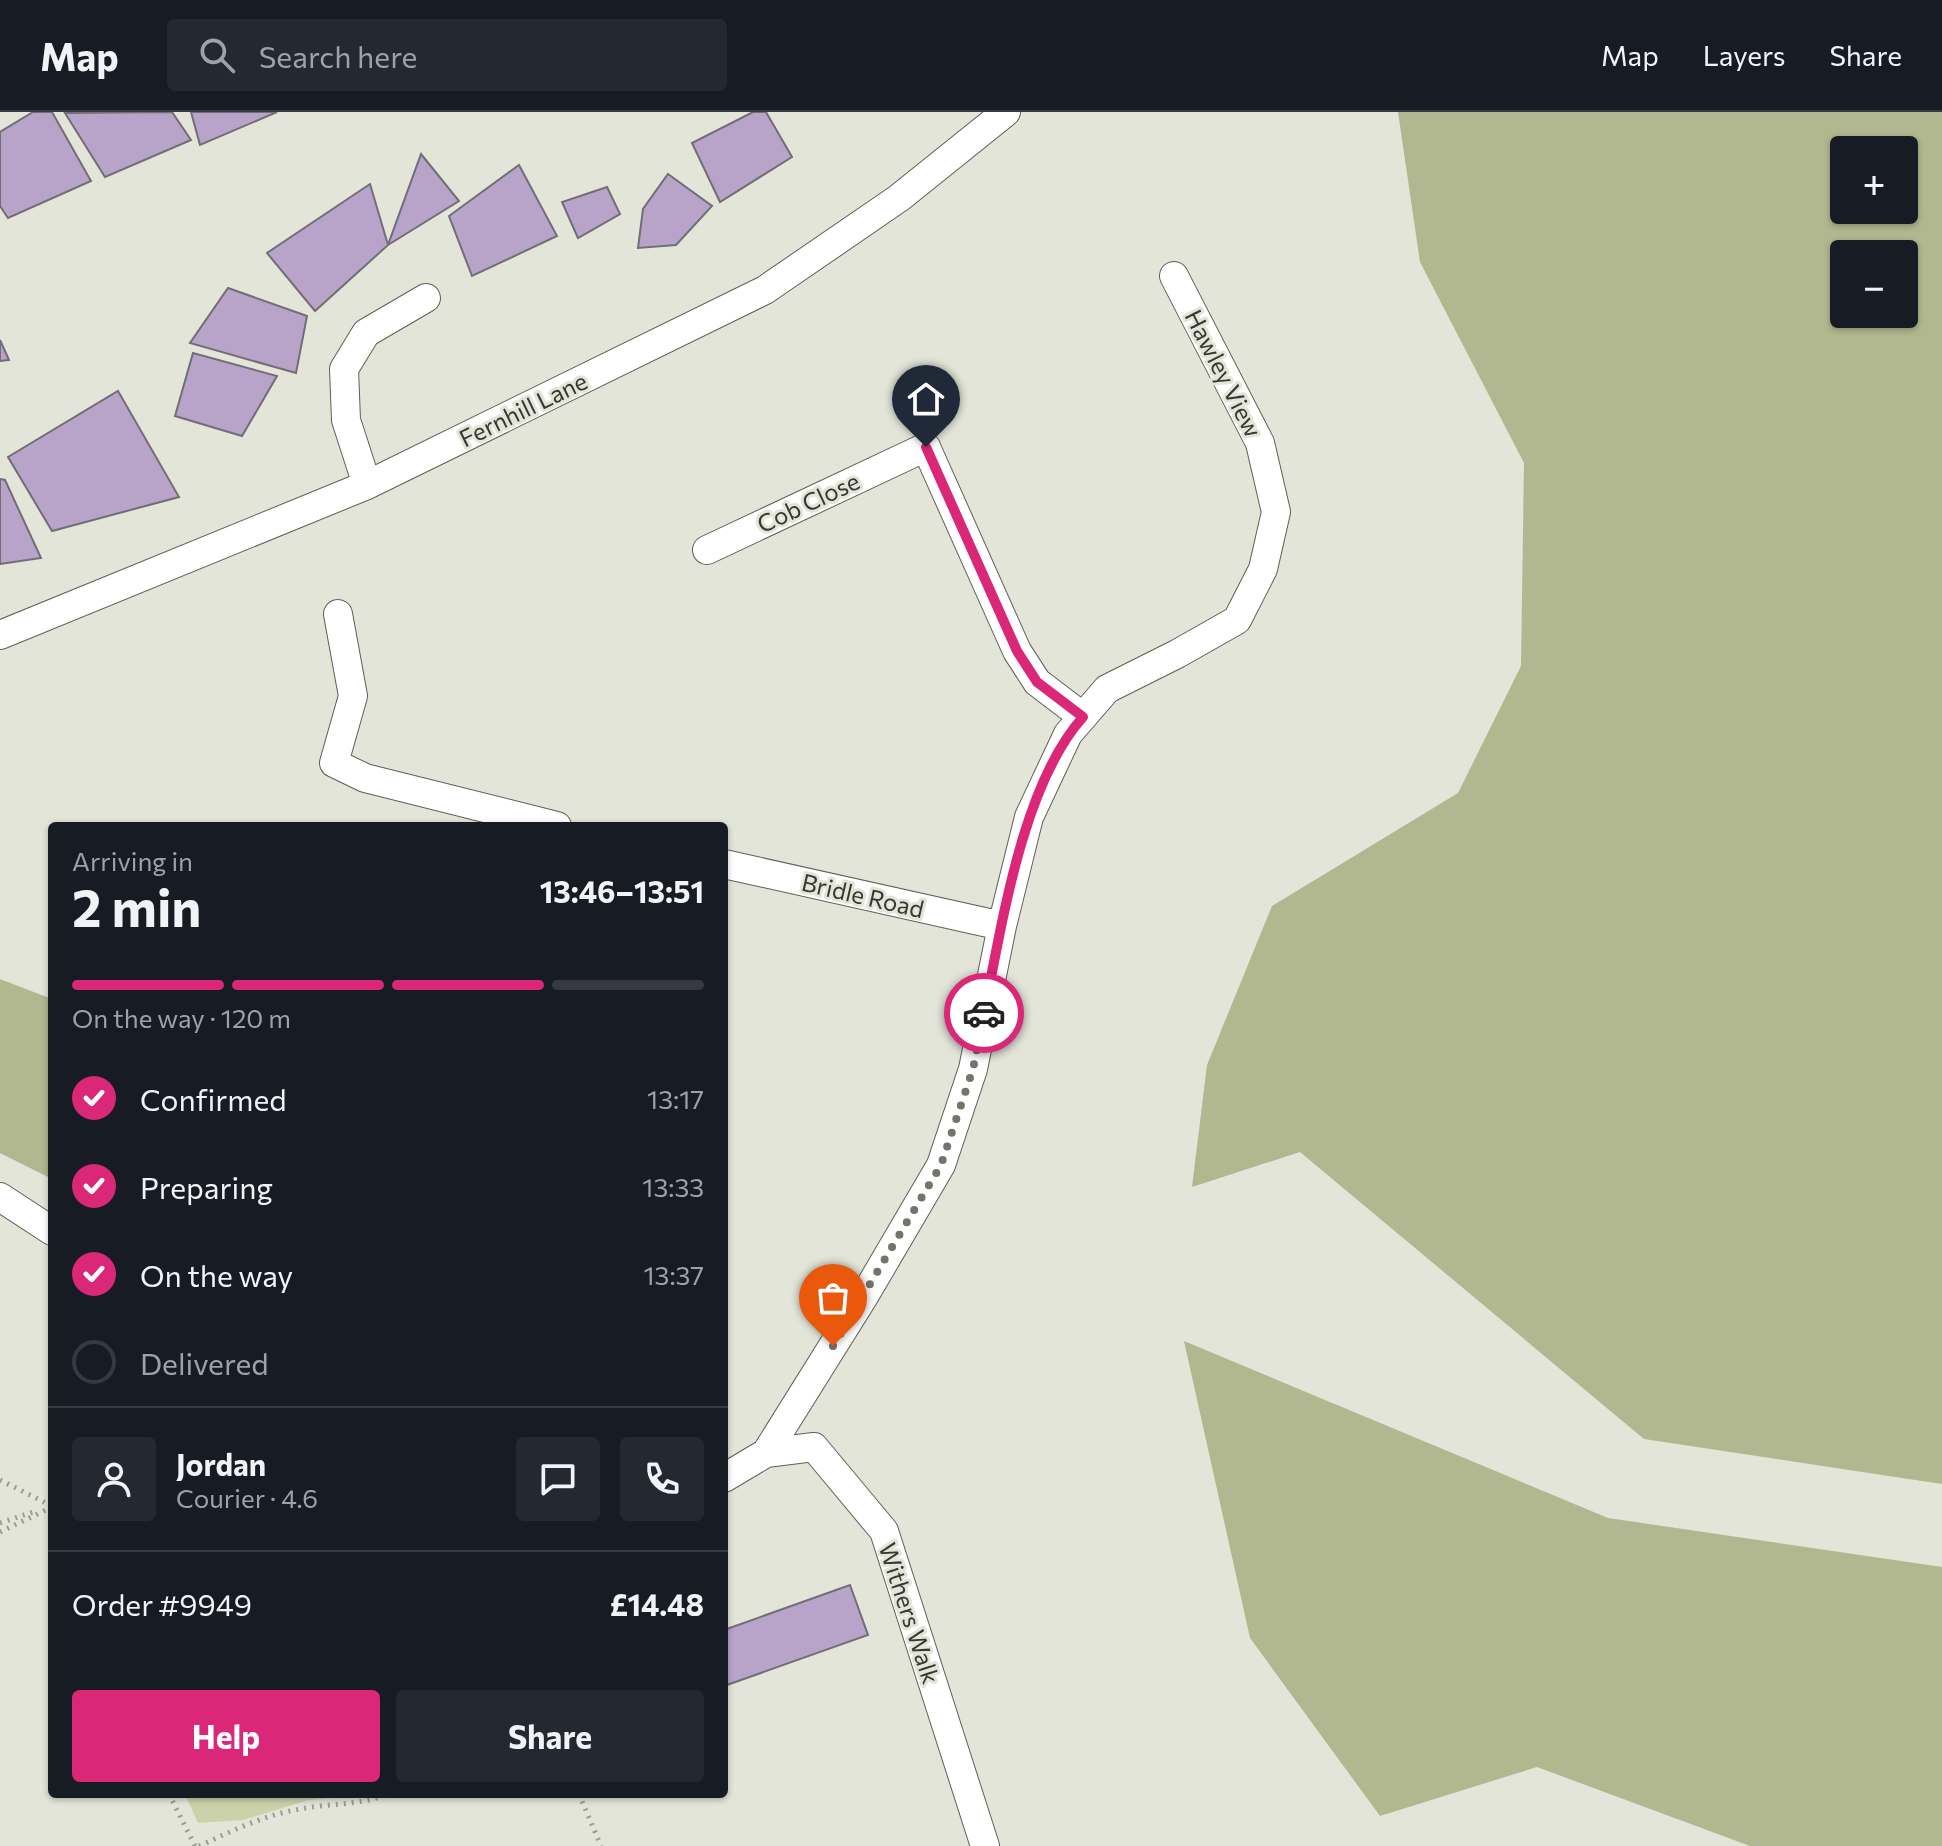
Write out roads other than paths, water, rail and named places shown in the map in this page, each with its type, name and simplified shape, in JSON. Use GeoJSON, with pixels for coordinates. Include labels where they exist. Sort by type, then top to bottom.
{"type":"FeatureCollection","features":[{"type":"Feature","properties":{"kind":"street","name":"Fernhill Lane"},"geometry":{"type":"LineString","coordinates":[[0,635],[367,485],[765,290],[899,198],[1006,112]]}},
{"type":"Feature","properties":{"kind":"street","name":"Hawley View"},"geometry":{"type":"LineString","coordinates":[[728,1476],[766,1453],[941,1165],[973,1069],[1002,926],[1029,817],[1068,734],[1107,689],[1237,620],[1263,569],[1276,512],[1260,443],[1174,276]]}},
{"type":"Feature","properties":{"kind":"street"},"geometry":{"type":"LineString","coordinates":[[367,485],[346,420],[344,369],[366,333],[426,298]]}},
{"type":"Feature","properties":{"kind":"street","name":"Cob Close"},"geometry":{"type":"LineString","coordinates":[[707,550],[926,447],[1017,651],[1037,682],[1083,717]]}},
{"type":"Feature","properties":{"kind":"street"},"geometry":{"type":"LineString","coordinates":[[338,614],[353,696],[334,763],[365,778],[496,819],[522,822]]}},
{"type":"Feature","properties":{"kind":"street","name":"Bridle Road"},"geometry":{"type":"LineString","coordinates":[[728,865],[1002,926]]}},
{"type":"Feature","properties":{"kind":"street"},"geometry":{"type":"LineString","coordinates":[[0,1197],[48,1228]]}},
{"type":"Feature","properties":{"kind":"street","name":"Withers Walk"},"geometry":{"type":"LineString","coordinates":[[766,1453],[814,1447],[884,1531],[985,1846]]}}]}
